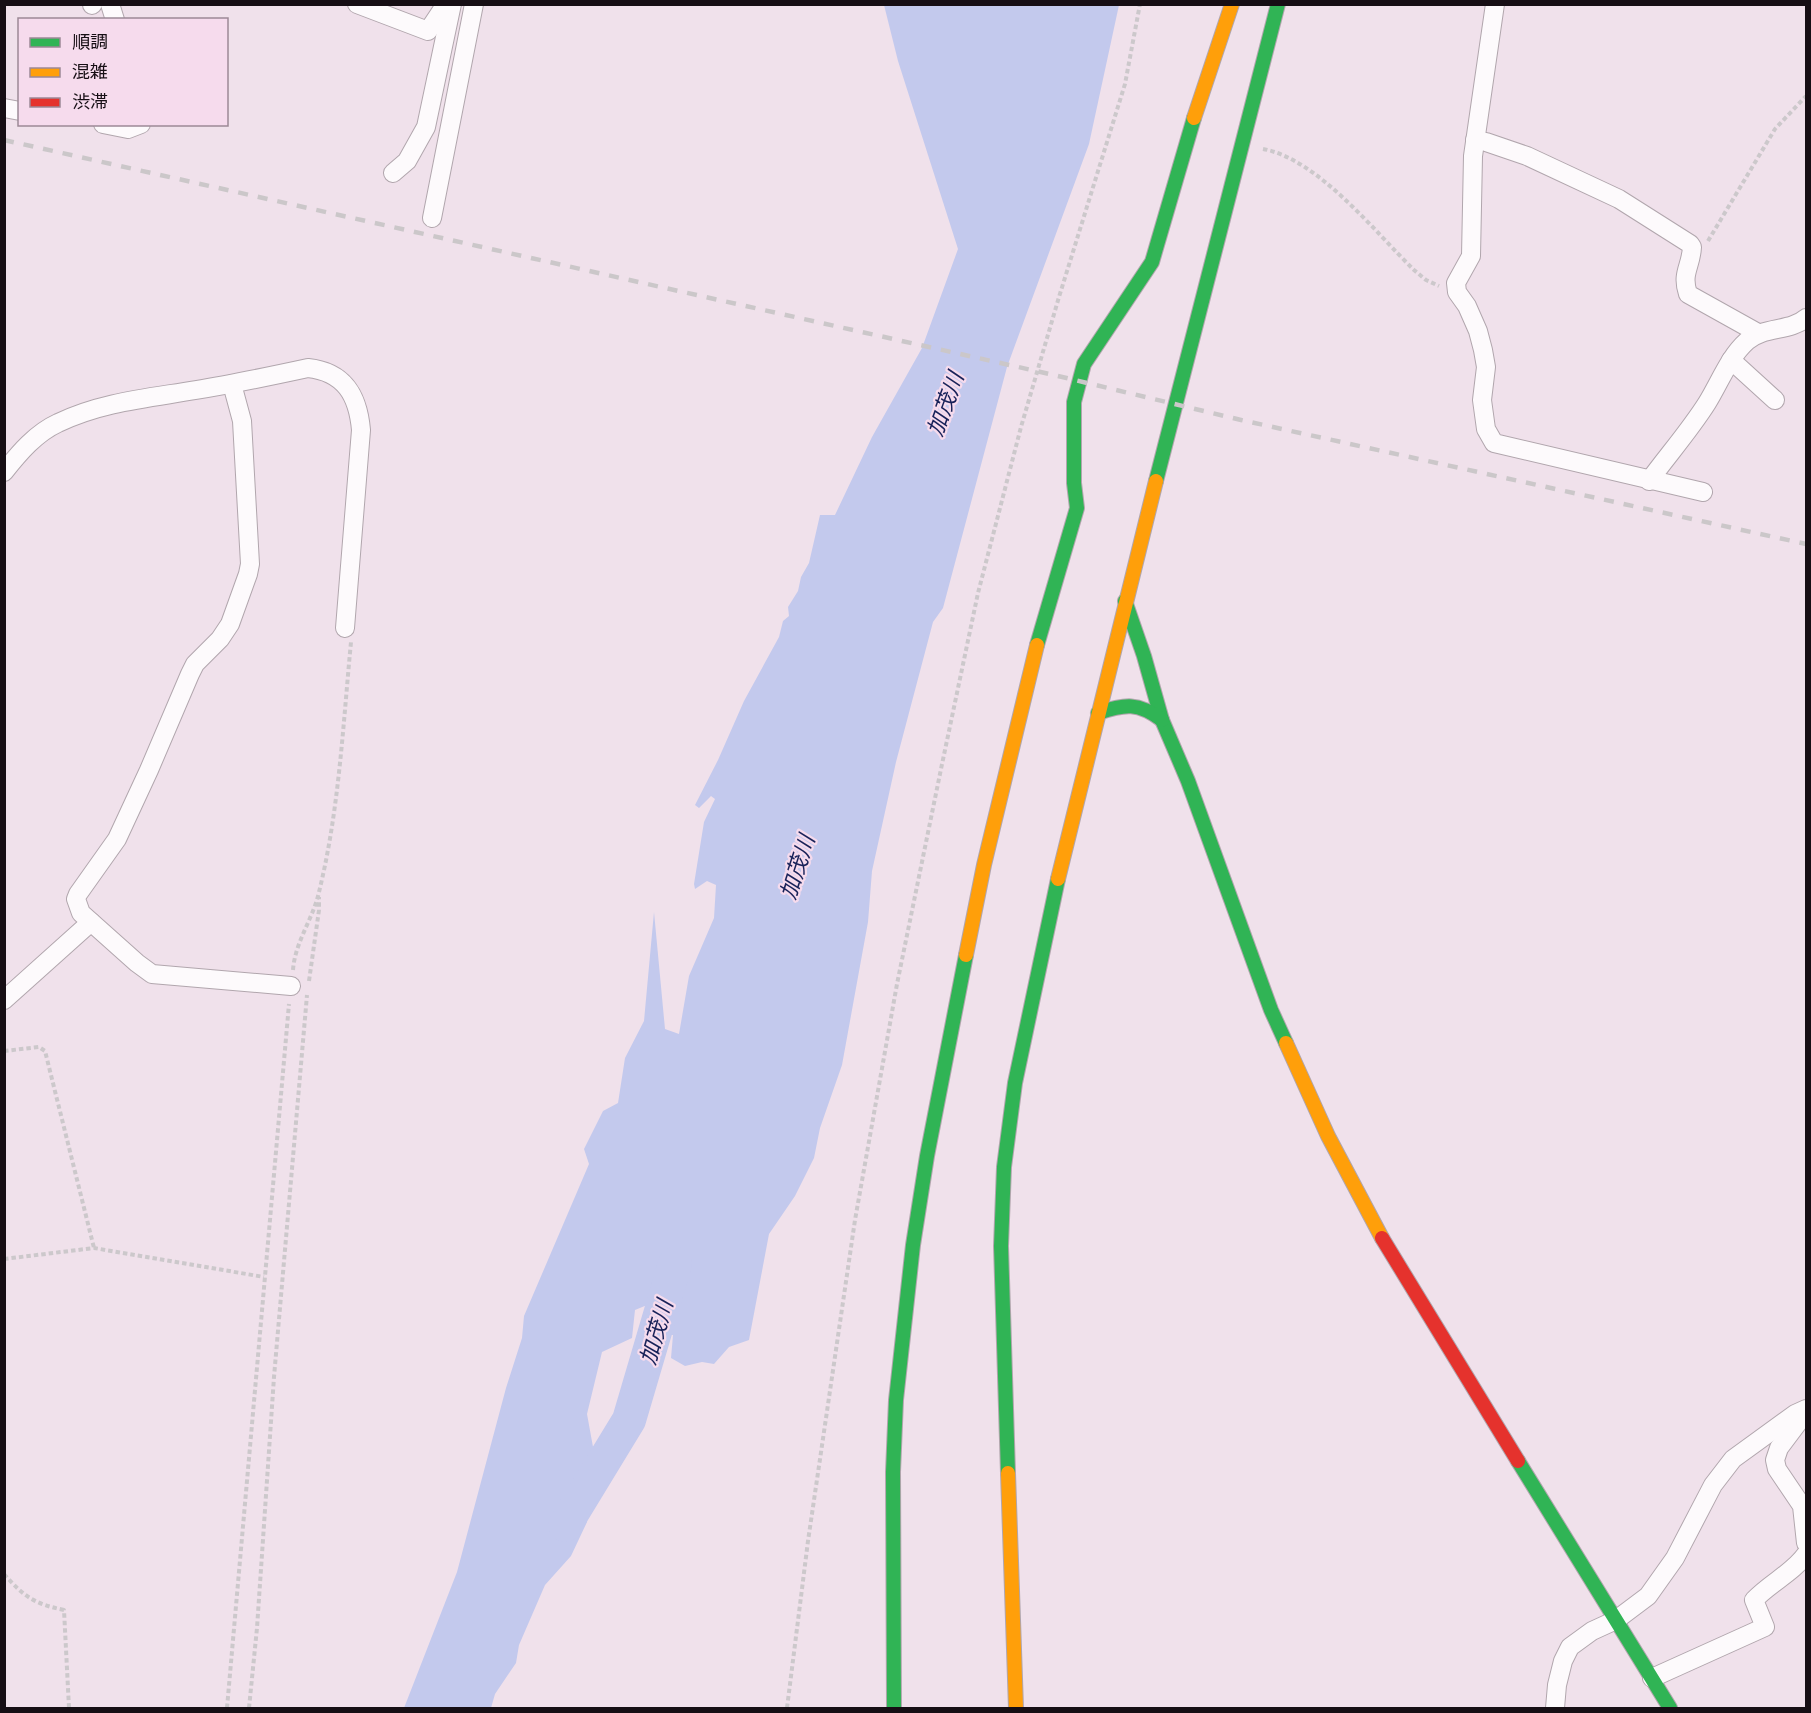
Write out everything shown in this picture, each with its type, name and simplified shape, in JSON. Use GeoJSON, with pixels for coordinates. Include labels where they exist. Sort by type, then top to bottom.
{"type":"FeatureCollection","features":[{"type":"Feature","properties":{"kind":"street"},"geometry":{"type":"LineString","coordinates":[[357,4],[428,31],[446,4]]}},
{"type":"Feature","properties":{"kind":"street"},"geometry":{"type":"LineString","coordinates":[[393,173],[407,161],[426,128],[452,4]]}},
{"type":"Feature","properties":{"kind":"street"},"geometry":{"type":"LineString","coordinates":[[432,218],[474,4]]}},
{"type":"Feature","properties":{"kind":"street"},"geometry":{"type":"LineString","coordinates":[[894,1708],[893,1472],[903,1324],[927,1156],[984,864],[1029,670],[1077,508],[1074,483],[1074,402],[1084,364],[1152,262],[1191,127],[1232,4]]}},
{"type":"Feature","properties":{"kind":"street"},"geometry":{"type":"LineString","coordinates":[[1016,1708],[1001,1246],[1004,1167],[1015,1083],[1060,869],[1125,602],[1278,4]]}},
{"type":"Feature","properties":{"kind":"street"},"geometry":{"type":"LineString","coordinates":[[1495,4],[1475,141],[1471,256],[1456,283],[1457,292],[1467,306],[1478,331],[1483,350],[1486,366],[1482,400],[1485,429],[1494,443],[1703,492]]}},
{"type":"Feature","properties":{"kind":"street"},"geometry":{"type":"LineString","coordinates":[[114,126],[128,129],[136,126]]}},
{"type":"Feature","properties":{"kind":"street"},"geometry":{"type":"LineString","coordinates":[[1475,141],[1486,142],[1527,156],[1619,199],[1692,247],[1683,281],[1688,294],[1758,333]]}},
{"type":"Feature","properties":{"kind":"street"},"geometry":{"type":"LineString","coordinates":[[1649,481],[1706,405],[1731,360],[1743,345],[1758,333],[1800,323],[1806,318]]}},
{"type":"Feature","properties":{"kind":"street"},"geometry":{"type":"LineString","coordinates":[[1731,360],[1775,400]]}},
{"type":"Feature","properties":{"kind":"street"},"geometry":{"type":"LineString","coordinates":[[4,472],[40,433],[57,423],[109,404],[232,384],[308,368],[322,369],[345,384],[354,398],[359,412],[361,430],[345,628]]}},
{"type":"Feature","properties":{"kind":"street"},"geometry":{"type":"LineString","coordinates":[[232,384],[239,406],[244,447],[250,551],[248,574],[230,624],[220,639],[195,664],[190,674],[117,839],[76,899],[81,913],[152,974],[291,986]]}},
{"type":"Feature","properties":{"kind":"street"},"geometry":{"type":"LineString","coordinates":[[1125,602],[1144,656],[1162,720],[1188,781],[1271,1010],[1328,1136],[1392,1257],[1670,1708]]}},
{"type":"Feature","properties":{"kind":"street"},"geometry":{"type":"LineString","coordinates":[[1098,713],[1112,708],[1137,705],[1148,709],[1162,720]]}},
{"type":"Feature","properties":{"kind":"street"},"geometry":{"type":"LineString","coordinates":[[4,1000],[91,922]]}},
{"type":"Feature","properties":{"kind":"street"},"geometry":{"type":"LineString","coordinates":[[1555,1708],[1557,1685],[1563,1661],[1570,1647],[1592,1631],[1616,1620],[1648,1596],[1675,1558],[1713,1485],[1733,1459],[1795,1414],[1806,1409]]}},
{"type":"Feature","properties":{"kind":"street"},"geometry":{"type":"LineString","coordinates":[[1806,1409],[1802,1420],[1779,1448],[1775,1460],[1777,1469],[1802,1506],[1805,1515],[1806,1544]]}},
{"type":"Feature","properties":{"kind":"street"},"geometry":{"type":"LineString","coordinates":[[1652,1678],[1765,1627],[1754,1600],[1767,1587],[1800,1564],[1806,1554]]}},
{"type":"Feature","properties":{"kind":"path"},"geometry":{"type":"LineString","coordinates":[[787,1708],[808,1541],[855,1220],[897,984],[939,781],[978,593],[998,515],[1059,297],[1125,84],[1140,4]]}},
{"type":"Feature","properties":{"kind":"path"},"geometry":{"type":"LineString","coordinates":[[1692,247],[1706,245],[1775,129],[1806,96]]}},
{"type":"Feature","properties":{"kind":"path"},"geometry":{"type":"LineString","coordinates":[[1242,146],[1278,152],[1298,163],[1349,204],[1392,249],[1426,280],[1447,290],[1457,287]]}},
{"type":"Feature","properties":{"kind":"path"},"geometry":{"type":"LineString","coordinates":[[227,1708],[294,957],[319,894],[333,814],[344,724],[351,637],[345,628]]}},
{"type":"Feature","properties":{"kind":"path"},"geometry":{"type":"LineString","coordinates":[[249,1708],[306,1002],[320,910],[319,894]]}},
{"type":"Feature","properties":{"kind":"path"},"geometry":{"type":"LineString","coordinates":[[4,1051],[39,1047],[45,1051],[94,1248]]}},
{"type":"Feature","properties":{"kind":"path"},"geometry":{"type":"LineString","coordinates":[[4,1259],[94,1248],[264,1277]]}},
{"type":"Feature","properties":{"kind":"path"},"geometry":{"type":"LineString","coordinates":[[4,1574],[22,1594],[33,1601],[64,1610],[69,1708]]}},
{"type":"Feature","properties":{"kind":"water"},"geometry":{"type":"Polygon","coordinates":[[[884,5],[1119,5],[1089,144],[1007,367],[943,608],[933,622],[896,762],[872,871],[868,922],[842,1065],[820,1128],[814,1158],[795,1196],[769,1234],[749,1340],[729,1347],[714,1364],[702,1362],[685,1366],[671,1358],[673,1335],[664,1335],[670,1315],[652,1303],[635,1310],[632,1338],[602,1352],[587,1414],[593,1447],[587,1522],[571,1556],[545,1585],[519,1645],[516,1663],[495,1694],[491,1708],[404,1708],[457,1572],[506,1388],[522,1338],[524,1316],[589,1164],[584,1149],[603,1111],[618,1103],[625,1058],[644,1021],[654,912],[665,1029],[679,1034],[689,976],[714,918],[716,885],[707,881],[695,889],[694,884],[704,822],[715,799],[711,796],[699,808],[695,805],[744,701],[779,637],[783,621],[789,616],[788,607],[798,591],[801,577],[809,563],[820,515],[835,515],[872,437],[922,348],[958,249],[898,61],[884,5]]]}},
{"type":"Feature","properties":{"kind":"waterway","name":"加茂川"},"geometry":{"type":"LineString","coordinates":[[565,1525],[629,1420],[675,1264]]}},
{"type":"Feature","properties":{"kind":"railway"},"geometry":{"type":"LineString","coordinates":[[4,140],[1054,375],[1241,420],[1806,544]]}},
{"type":"Feature","properties":{"kind":"traffic: fast"},"geometry":{"type":"LineString","coordinates":[[1156,481],[1278,4]]}},
{"type":"Feature","properties":{"kind":"traffic: fast"},"geometry":{"type":"LineString","coordinates":[[1037,645],[1077,508],[1074,483],[1074,402],[1084,364],[1152,262],[1194,118]]}},
{"type":"Feature","properties":{"kind":"traffic: fast"},"geometry":{"type":"LineString","coordinates":[[1125,601],[1144,656],[1162,720],[1188,781],[1271,1010],[1286,1043]]}},
{"type":"Feature","properties":{"kind":"traffic: fast"},"geometry":{"type":"LineString","coordinates":[[1098,713],[1131,706],[1146,710],[1162,720]]}},
{"type":"Feature","properties":{"kind":"traffic: fast"},"geometry":{"type":"LineString","coordinates":[[1008,1473],[1001,1246],[1004,1167],[1015,1083],[1058,879]]}},
{"type":"Feature","properties":{"kind":"traffic: fast"},"geometry":{"type":"LineString","coordinates":[[894,1708],[893,1472],[896,1400],[913,1245],[927,1156],[966,955]]}},
{"type":"Feature","properties":{"kind":"traffic: fast"},"geometry":{"type":"LineString","coordinates":[[1518,1461],[1670,1708]]}},
{"type":"Feature","properties":{"kind":"traffic: slow"},"geometry":{"type":"LineString","coordinates":[[1194,118],[1232,4]]}},
{"type":"Feature","properties":{"kind":"traffic: slow"},"geometry":{"type":"LineString","coordinates":[[1058,879],[1156,481]]}},
{"type":"Feature","properties":{"kind":"traffic: slow"},"geometry":{"type":"LineString","coordinates":[[966,955],[984,865],[1037,645]]}},
{"type":"Feature","properties":{"kind":"traffic: slow"},"geometry":{"type":"LineString","coordinates":[[1286,1043],[1328,1136],[1382,1238]]}},
{"type":"Feature","properties":{"kind":"traffic: slow"},"geometry":{"type":"LineString","coordinates":[[1008,1473],[1016,1708]]}},
{"type":"Feature","properties":{"kind":"traffic: jam"},"geometry":{"type":"LineString","coordinates":[[1382,1238],[1518,1461]]}}]}
